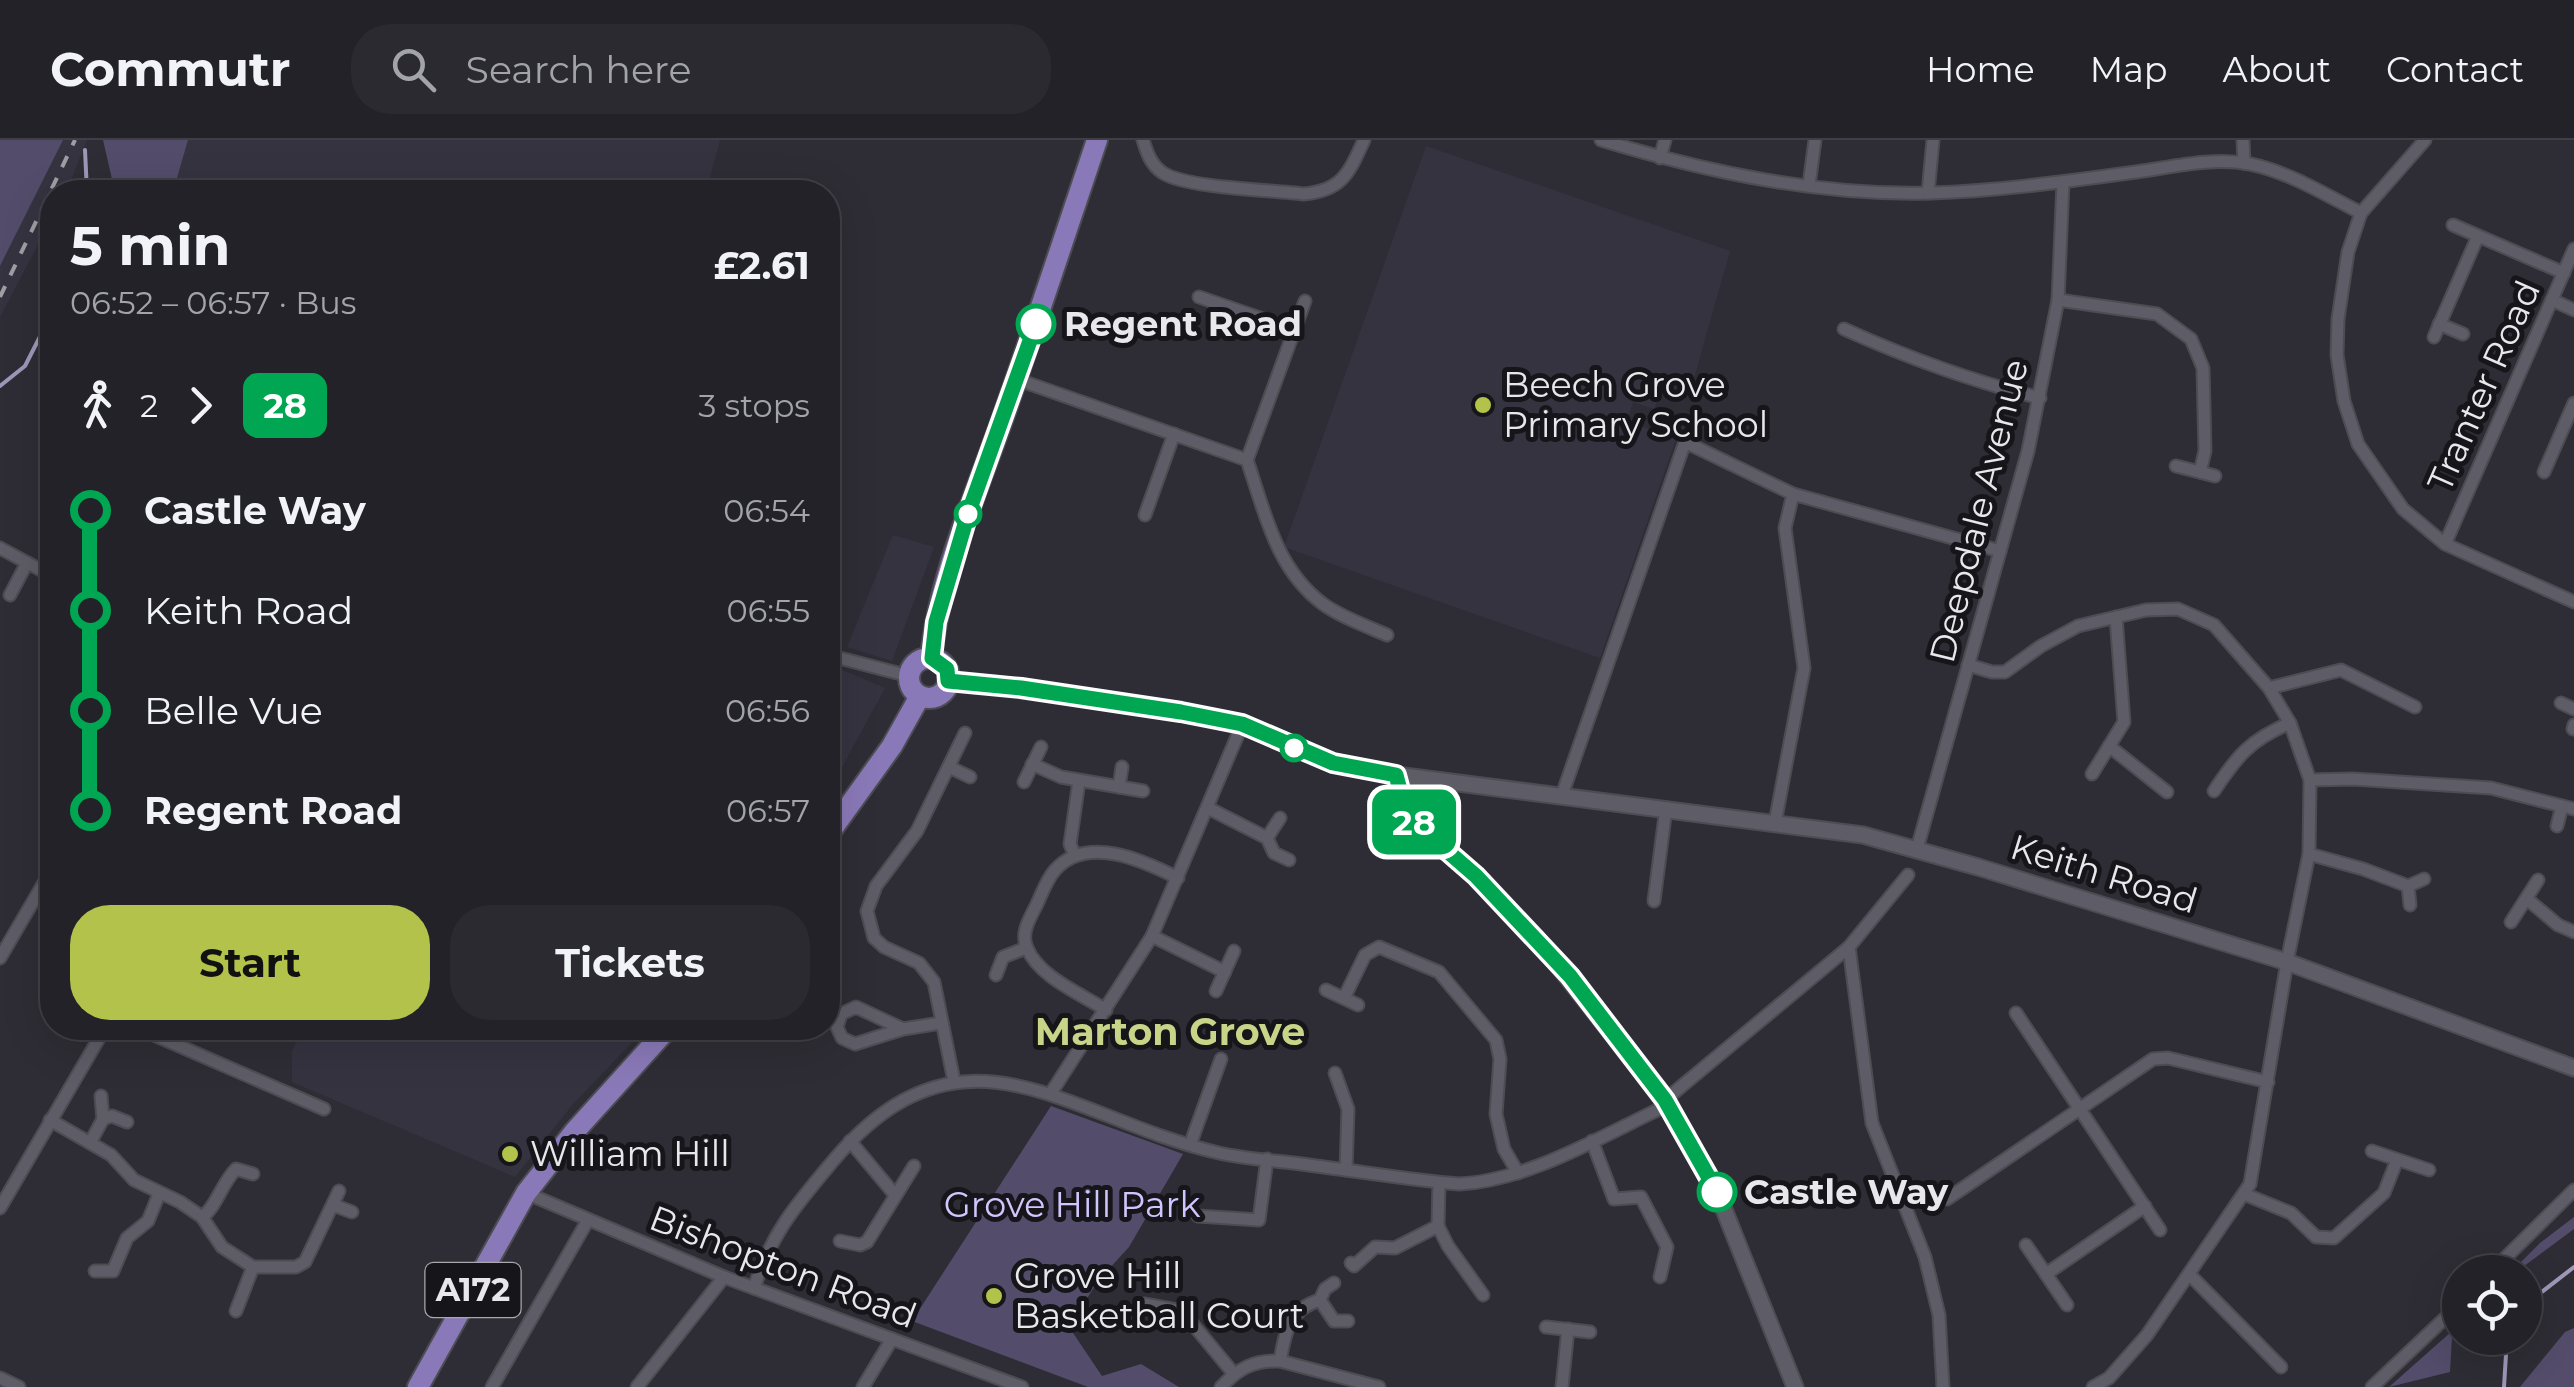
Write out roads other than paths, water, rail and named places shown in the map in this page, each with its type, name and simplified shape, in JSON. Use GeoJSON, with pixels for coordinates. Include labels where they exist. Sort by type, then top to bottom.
{"type":"FeatureCollection","features":[{"type":"Feature","properties":{"kind":"main road"},"geometry":{"type":"LineString","coordinates":[[932,658],[936,622],[962,533],[1097,140]]}},
{"type":"Feature","properties":{"kind":"main road"},"geometry":{"type":"LineString","coordinates":[[932,658],[947,669],[948,681],[938,696],[920,696],[911,688],[909,676],[914,664],[932,658]]}},
{"type":"Feature","properties":{"kind":"main road"},"geometry":{"type":"LineString","coordinates":[[840,819],[892,746],[920,696]]}},
{"type":"Feature","properties":{"kind":"main road","name":"A172"},"geometry":{"type":"LineString","coordinates":[[418,1387],[526,1193],[575,1131],[657,1040]]}},
{"type":"Feature","properties":{"kind":"street"},"geometry":{"type":"LineString","coordinates":[[1143,140],[1148,156],[1162,172],[1181,180],[1302,194],[1321,193],[1339,184],[1364,140]]}},
{"type":"Feature","properties":{"kind":"street"},"geometry":{"type":"LineString","coordinates":[[1601,140],[1660,158],[1765,180],[1928,193],[2002,190],[2197,163],[2244,163],[2286,176],[2361,213]]}},
{"type":"Feature","properties":{"kind":"street"},"geometry":{"type":"LineString","coordinates":[[1660,158],[1665,140]]}},
{"type":"Feature","properties":{"kind":"street"},"geometry":{"type":"LineString","coordinates":[[1809,186],[1815,140]]}},
{"type":"Feature","properties":{"kind":"street"},"geometry":{"type":"LineString","coordinates":[[1928,193],[1933,140]]}},
{"type":"Feature","properties":{"kind":"street"},"geometry":{"type":"LineString","coordinates":[[2243,140],[2244,163]]}},
{"type":"Feature","properties":{"kind":"street"},"geometry":{"type":"LineString","coordinates":[[2426,140],[2361,213],[2348,252],[2336,355],[2344,400],[2358,444],[2404,509],[2445,544],[2574,602]]}},
{"type":"Feature","properties":{"kind":"street","name":"Deepdale Avenue"},"geometry":{"type":"LineString","coordinates":[[1917,849],[2040,398],[2058,300],[2064,182]]}},
{"type":"Feature","properties":{"kind":"street"},"geometry":{"type":"LineString","coordinates":[[2453,225],[2564,273]]}},
{"type":"Feature","properties":{"kind":"street"},"geometry":{"type":"LineString","coordinates":[[2434,337],[2478,236]]}},
{"type":"Feature","properties":{"kind":"street","name":"Tranter Road"},"geometry":{"type":"LineString","coordinates":[[2445,544],[2574,249]]}},
{"type":"Feature","properties":{"kind":"street"},"geometry":{"type":"LineString","coordinates":[[1199,297],[1292,329]]}},
{"type":"Feature","properties":{"kind":"street"},"geometry":{"type":"LineString","coordinates":[[2058,300],[2156,314],[2190,339],[2203,368],[2205,452],[2200,472]]}},
{"type":"Feature","properties":{"kind":"street"},"geometry":{"type":"LineString","coordinates":[[2552,300],[2574,310]]}},
{"type":"Feature","properties":{"kind":"street"},"geometry":{"type":"LineString","coordinates":[[1305,301],[1247,460],[1277,548],[1295,579],[1326,606],[1387,636]]}},
{"type":"Feature","properties":{"kind":"street"},"geometry":{"type":"LineString","coordinates":[[2439,324],[2462,334]]}},
{"type":"Feature","properties":{"kind":"street"},"geometry":{"type":"LineString","coordinates":[[1844,329],[1913,361],[2040,398]]}},
{"type":"Feature","properties":{"kind":"street"},"geometry":{"type":"LineString","coordinates":[[1016,379],[1247,460]]}},
{"type":"Feature","properties":{"kind":"street"},"geometry":{"type":"LineString","coordinates":[[2544,472],[2574,403]]}},
{"type":"Feature","properties":{"kind":"street"},"geometry":{"type":"LineString","coordinates":[[1145,514],[1174,434]]}},
{"type":"Feature","properties":{"kind":"street"},"geometry":{"type":"LineString","coordinates":[[1562,795],[1685,442],[1794,494],[2000,552]]}},
{"type":"Feature","properties":{"kind":"street"},"geometry":{"type":"LineString","coordinates":[[2176,466],[2216,476]]}},
{"type":"Feature","properties":{"kind":"street"},"geometry":{"type":"LineString","coordinates":[[1775,823],[1804,668],[1785,528],[1794,494]]}},
{"type":"Feature","properties":{"kind":"street"},"geometry":{"type":"LineString","coordinates":[[0,548],[40,570]]}},
{"type":"Feature","properties":{"kind":"street"},"geometry":{"type":"LineString","coordinates":[[10,595],[27,563]]}},
{"type":"Feature","properties":{"kind":"street"},"geometry":{"type":"LineString","coordinates":[[1968,665],[2004,672],[2078,626],[2146,610],[2178,610],[2214,626],[2269,688],[2290,724],[2310,780],[2309,854],[2286,962],[2254,1166],[2244,1194],[2190,1275],[2120,1366],[2093,1387]]}},
{"type":"Feature","properties":{"kind":"street"},"geometry":{"type":"LineString","coordinates":[[2092,774],[2124,722],[2116,617]]}},
{"type":"Feature","properties":{"kind":"street"},"geometry":{"type":"LineString","coordinates":[[840,658],[909,676]]}},
{"type":"Feature","properties":{"kind":"street"},"geometry":{"type":"LineString","coordinates":[[2269,688],[2340,670],[2415,707]]}},
{"type":"Feature","properties":{"kind":"street","name":"Keith Road"},"geometry":{"type":"LineString","coordinates":[[948,681],[1039,690],[1242,724],[1333,763],[1396,775],[1864,836],[2286,962],[2574,1068]]}},
{"type":"Feature","properties":{"kind":"street"},"geometry":{"type":"LineString","coordinates":[[2560,703],[2574,709]]}},
{"type":"Feature","properties":{"kind":"street"},"geometry":{"type":"LineString","coordinates":[[1051,1093],[1152,936],[1242,724]]}},
{"type":"Feature","properties":{"kind":"street"},"geometry":{"type":"LineString","coordinates":[[2214,791],[2231,765],[2259,736],[2290,724]]}},
{"type":"Feature","properties":{"kind":"street"},"geometry":{"type":"LineString","coordinates":[[954,1081],[934,982],[919,963],[884,947],[874,938],[867,911],[876,886],[917,831],[964,732]]}},
{"type":"Feature","properties":{"kind":"street"},"geometry":{"type":"LineString","coordinates":[[2109,746],[2168,792]]}},
{"type":"Feature","properties":{"kind":"street"},"geometry":{"type":"LineString","coordinates":[[1024,782],[1041,747]]}},
{"type":"Feature","properties":{"kind":"street"},"geometry":{"type":"LineString","coordinates":[[1032,764],[1060,777],[1143,792]]}},
{"type":"Feature","properties":{"kind":"street"},"geometry":{"type":"LineString","coordinates":[[949,767],[970,777]]}},
{"type":"Feature","properties":{"kind":"street"},"geometry":{"type":"LineString","coordinates":[[1119,787],[1122,768]]}},
{"type":"Feature","properties":{"kind":"street"},"geometry":{"type":"LineString","coordinates":[[1396,775],[1407,816],[1476,876],[1534,936],[1666,1102],[1717,1192],[1795,1387]]}},
{"type":"Feature","properties":{"kind":"street"},"geometry":{"type":"LineString","coordinates":[[2310,780],[2491,788],[2568,808],[2557,826]]}},
{"type":"Feature","properties":{"kind":"street"},"geometry":{"type":"LineString","coordinates":[[1075,856],[1070,844],[1078,781]]}},
{"type":"Feature","properties":{"kind":"street"},"geometry":{"type":"LineString","coordinates":[[1208,808],[1267,838],[1274,853],[1289,860]]}},
{"type":"Feature","properties":{"kind":"street"},"geometry":{"type":"LineString","coordinates":[[1654,901],[1666,808]]}},
{"type":"Feature","properties":{"kind":"street"},"geometry":{"type":"LineString","coordinates":[[1267,838],[1280,818]]}},
{"type":"Feature","properties":{"kind":"street"},"geometry":{"type":"LineString","coordinates":[[1106,1010],[1044,971],[1026,948],[1024,930],[1053,872],[1075,856],[1113,854],[1139,858],[1178,878]]}},
{"type":"Feature","properties":{"kind":"street"},"geometry":{"type":"LineString","coordinates":[[2309,854],[2408,886],[2424,879]]}},
{"type":"Feature","properties":{"kind":"street"},"geometry":{"type":"LineString","coordinates":[[754,1288],[766,1250],[793,1208],[850,1141],[902,1102],[954,1081],[997,1080],[1051,1093],[1160,1137],[1221,1154],[1438,1183],[1485,1183],[1518,1172],[1666,1102],[1850,947],[1908,875]]}},
{"type":"Feature","properties":{"kind":"street"},"geometry":{"type":"LineString","coordinates":[[2511,922],[2538,880]]}},
{"type":"Feature","properties":{"kind":"street"},"geometry":{"type":"LineString","coordinates":[[2408,886],[2410,905]]}},
{"type":"Feature","properties":{"kind":"street"},"geometry":{"type":"LineString","coordinates":[[0,958],[40,890]]}},
{"type":"Feature","properties":{"kind":"street"},"geometry":{"type":"LineString","coordinates":[[2527,899],[2558,925],[2574,932]]}},
{"type":"Feature","properties":{"kind":"street"},"geometry":{"type":"LineString","coordinates":[[1152,936],[1225,972]]}},
{"type":"Feature","properties":{"kind":"street"},"geometry":{"type":"LineString","coordinates":[[1344,998],[1365,955],[1379,947],[1439,972],[1496,1040],[1500,1058],[1496,1114],[1504,1149],[1518,1172]]}},
{"type":"Feature","properties":{"kind":"street"},"geometry":{"type":"LineString","coordinates":[[1850,947],[1872,1123],[1925,1257],[1938,1315],[1943,1387]]}},
{"type":"Feature","properties":{"kind":"street"},"geometry":{"type":"LineString","coordinates":[[996,975],[1002,958],[1026,948]]}},
{"type":"Feature","properties":{"kind":"street"},"geometry":{"type":"LineString","coordinates":[[1216,991],[1234,951]]}},
{"type":"Feature","properties":{"kind":"street"},"geometry":{"type":"LineString","coordinates":[[1326,990],[1358,1005]]}},
{"type":"Feature","properties":{"kind":"street"},"geometry":{"type":"LineString","coordinates":[[840,1019],[856,1007],[903,1029]]}},
{"type":"Feature","properties":{"kind":"street"},"geometry":{"type":"LineString","coordinates":[[2016,1013],[2160,1230]]}},
{"type":"Feature","properties":{"kind":"street"},"geometry":{"type":"LineString","coordinates":[[840,1034],[854,1044],[903,1029],[941,1023]]}},
{"type":"Feature","properties":{"kind":"street"},"geometry":{"type":"LineString","coordinates":[[0,1208],[98,1040]]}},
{"type":"Feature","properties":{"kind":"street"},"geometry":{"type":"LineString","coordinates":[[165,1040],[324,1110]]}},
{"type":"Feature","properties":{"kind":"street"},"geometry":{"type":"LineString","coordinates":[[1947,1199],[2153,1059],[2168,1058],[2268,1082]]}},
{"type":"Feature","properties":{"kind":"street"},"geometry":{"type":"LineString","coordinates":[[1190,1145],[1221,1059]]}},
{"type":"Feature","properties":{"kind":"street"},"geometry":{"type":"LineString","coordinates":[[1335,1072],[1348,1109],[1346,1170]]}},
{"type":"Feature","properties":{"kind":"street"},"geometry":{"type":"LineString","coordinates":[[90,1143],[103,1118],[102,1096]]}},
{"type":"Feature","properties":{"kind":"street"},"geometry":{"type":"LineString","coordinates":[[103,1118],[112,1116],[127,1122]]}},
{"type":"Feature","properties":{"kind":"street"},"geometry":{"type":"LineString","coordinates":[[50,1120],[110,1154],[134,1180],[202,1217],[222,1247],[253,1266],[296,1268],[305,1262],[339,1191]]}},
{"type":"Feature","properties":{"kind":"street"},"geometry":{"type":"LineString","coordinates":[[1592,1140],[1614,1199],[1641,1198],[1667,1247],[1660,1277]]}},
{"type":"Feature","properties":{"kind":"street"},"geometry":{"type":"LineString","coordinates":[[850,1141],[896,1195]]}},
{"type":"Feature","properties":{"kind":"street"},"geometry":{"type":"LineString","coordinates":[[2372,1151],[2429,1170]]}},
{"type":"Feature","properties":{"kind":"street"},"geometry":{"type":"LineString","coordinates":[[1198,1216],[1259,1220],[1267,1159]]}},
{"type":"Feature","properties":{"kind":"street"},"geometry":{"type":"LineString","coordinates":[[2244,1194],[2291,1213],[2316,1236],[2334,1238],[2384,1193],[2398,1160]]}},
{"type":"Feature","properties":{"kind":"street"},"geometry":{"type":"LineString","coordinates":[[840,1240],[860,1245],[867,1242],[914,1166]]}},
{"type":"Feature","properties":{"kind":"street"},"geometry":{"type":"LineString","coordinates":[[202,1217],[209,1213],[223,1182],[236,1170],[253,1174]]}},
{"type":"Feature","properties":{"kind":"street"},"geometry":{"type":"LineString","coordinates":[[1438,1183],[1438,1226],[1483,1295]]}},
{"type":"Feature","properties":{"kind":"street"},"geometry":{"type":"LineString","coordinates":[[2509,1255],[2574,1190]]}},
{"type":"Feature","properties":{"kind":"street","name":"Bishopton Road"},"geometry":{"type":"LineString","coordinates":[[526,1193],[724,1277],[1022,1387]]}},
{"type":"Feature","properties":{"kind":"street"},"geometry":{"type":"LineString","coordinates":[[96,1271],[116,1276],[127,1238],[148,1221],[159,1194]]}},
{"type":"Feature","properties":{"kind":"street"},"geometry":{"type":"LineString","coordinates":[[333,1206],[352,1212]]}},
{"type":"Feature","properties":{"kind":"street"},"geometry":{"type":"LineString","coordinates":[[2046,1274],[2145,1206]]}},
{"type":"Feature","properties":{"kind":"street"},"geometry":{"type":"LineString","coordinates":[[492,1387],[588,1220]]}},
{"type":"Feature","properties":{"kind":"street"},"geometry":{"type":"LineString","coordinates":[[1352,1263],[1354,1266],[1375,1247],[1395,1248],[1438,1226]]}},
{"type":"Feature","properties":{"kind":"street"},"geometry":{"type":"LineString","coordinates":[[2026,1245],[2067,1304]]}},
{"type":"Feature","properties":{"kind":"street"},"geometry":{"type":"LineString","coordinates":[[236,1311],[253,1266]]}},
{"type":"Feature","properties":{"kind":"street"},"geometry":{"type":"LineString","coordinates":[[2190,1275],[2281,1367]]}},
{"type":"Feature","properties":{"kind":"street"},"geometry":{"type":"LineString","coordinates":[[637,1387],[724,1277]]}},
{"type":"Feature","properties":{"kind":"street"},"geometry":{"type":"LineString","coordinates":[[1280,1362],[1286,1327],[1296,1313],[1320,1300],[1325,1289],[1334,1283]]}},
{"type":"Feature","properties":{"kind":"street"},"geometry":{"type":"LineString","coordinates":[[1320,1300],[1334,1320],[1348,1322]]}},
{"type":"Feature","properties":{"kind":"street"},"geometry":{"type":"LineString","coordinates":[[1144,1304],[1182,1311],[1234,1374]]}},
{"type":"Feature","properties":{"kind":"street"},"geometry":{"type":"LineString","coordinates":[[2372,1387],[2442,1321]]}},
{"type":"Feature","properties":{"kind":"street"},"geometry":{"type":"LineString","coordinates":[[1546,1327],[1590,1332]]}},
{"type":"Feature","properties":{"kind":"street"},"geometry":{"type":"LineString","coordinates":[[1562,1387],[1568,1330]]}},
{"type":"Feature","properties":{"kind":"street"},"geometry":{"type":"LineString","coordinates":[[863,1387],[892,1339]]}},
{"type":"Feature","properties":{"kind":"street"},"geometry":{"type":"LineString","coordinates":[[1221,1387],[1234,1374],[1264,1360],[1379,1387]]}},
{"type":"Feature","properties":{"kind":"street"},"geometry":{"type":"LineString","coordinates":[[0,1378],[20,1387]]}},
{"type":"Feature","properties":{"kind":"waterway"},"geometry":{"type":"LineString","coordinates":[[85,150],[86,180]]}},
{"type":"Feature","properties":{"kind":"waterway"},"geometry":{"type":"LineString","coordinates":[[0,386],[25,366],[40,337]]}},
{"type":"Feature","properties":{"kind":"waterway"},"geometry":{"type":"LineString","coordinates":[[2542,1292],[2574,1267]]}},
{"type":"Feature","properties":{"kind":"waterway"},"geometry":{"type":"LineString","coordinates":[[2504,1387],[2506,1355]]}},
{"type":"Feature","properties":{"kind":"railway"},"geometry":{"type":"LineString","coordinates":[[56,180],[75,140]]}},
{"type":"Feature","properties":{"kind":"railway"},"geometry":{"type":"LineString","coordinates":[[0,297],[40,213]]}},
{"type":"Feature","properties":{"kind":"place","name":"Regent Road"},"geometry":{"type":"Point","coordinates":[1036,324]}},
{"type":"Feature","properties":{"kind":"place","name":"Beech Grove Primary School"},"geometry":{"type":"Point","coordinates":[1483,405]}},
{"type":"Feature","properties":{"kind":"place","name":"William Hill"},"geometry":{"type":"Point","coordinates":[510,1154]}},
{"type":"Feature","properties":{"kind":"place","name":"Castle Way"},"geometry":{"type":"Point","coordinates":[1717,1192]}},
{"type":"Feature","properties":{"kind":"place","name":"Grove Hill Basketball Court"},"geometry":{"type":"Point","coordinates":[994,1296]}},
{"type":"Feature","properties":{"kind":"district","name":"Marton Grove"},"geometry":{"type":"Point","coordinates":[1170,1032]}},
{"type":"Feature","properties":{"kind":"park label","name":"Grove Hill Park"},"geometry":{"type":"Point","coordinates":[1072,1205]}}]}
